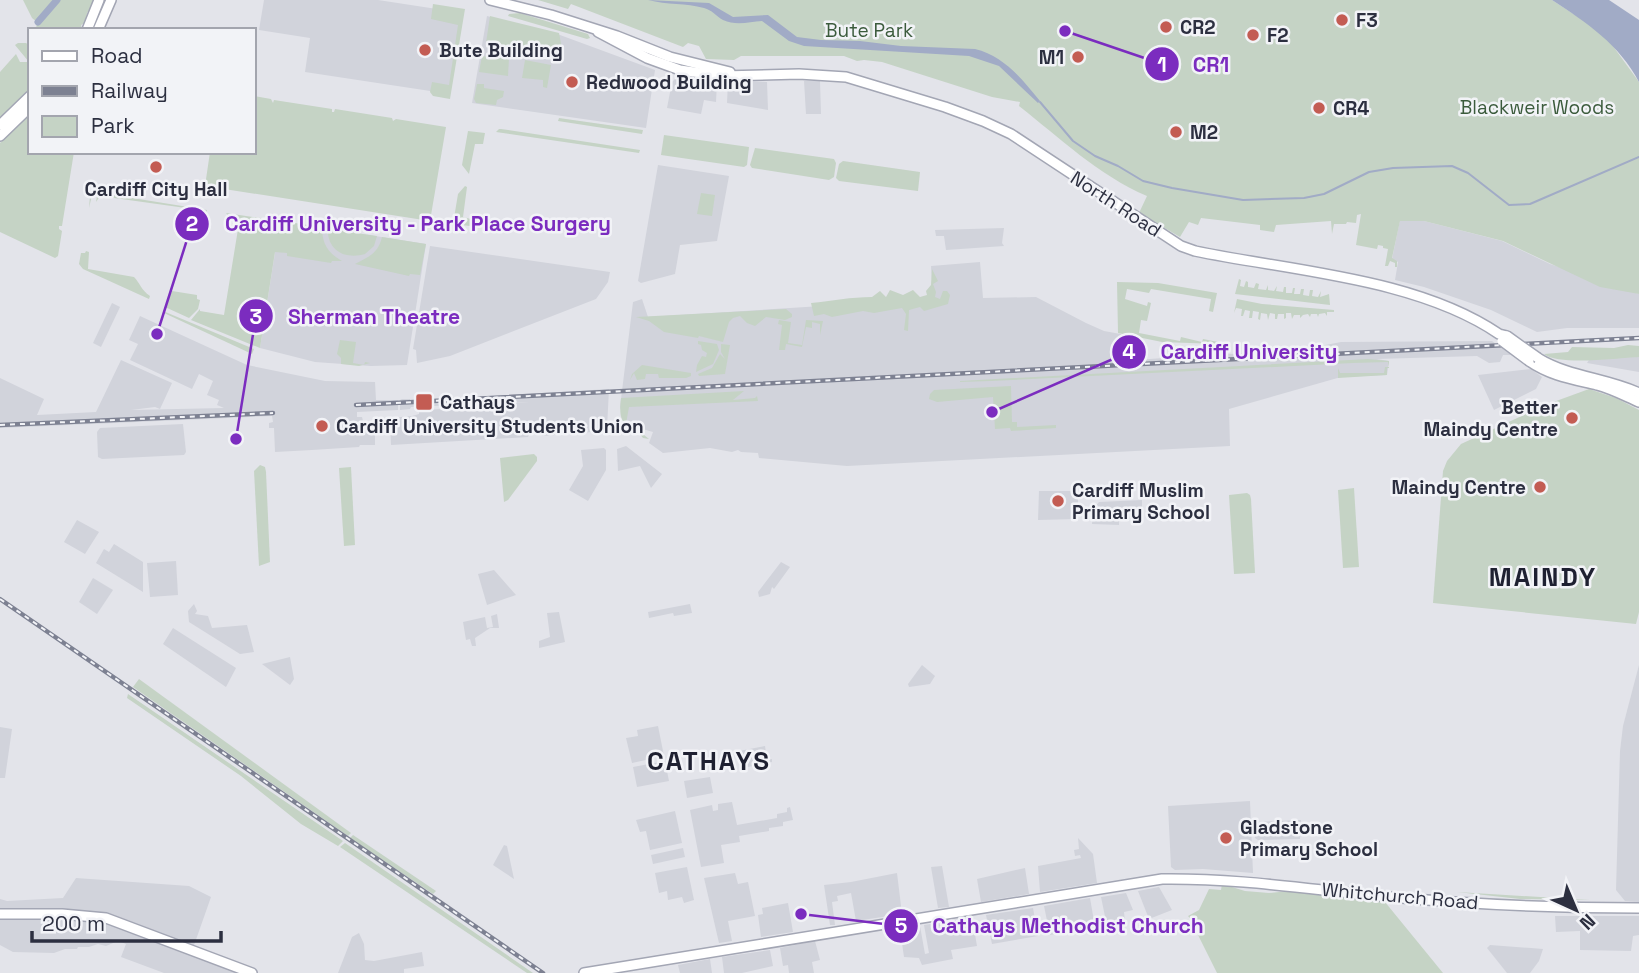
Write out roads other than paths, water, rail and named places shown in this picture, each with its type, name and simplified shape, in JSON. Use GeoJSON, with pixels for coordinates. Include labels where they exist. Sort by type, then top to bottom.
{"type":"FeatureCollection","features":[{"type":"Feature","properties":{"kind":"main road"},"geometry":{"type":"LineString","coordinates":[[88,28],[99,0]]}},
{"type":"Feature","properties":{"kind":"main road"},"geometry":{"type":"LineString","coordinates":[[99,28],[111,0]]}},
{"type":"Feature","properties":{"kind":"main road","name":"North Road"},"geometry":{"type":"LineString","coordinates":[[490,0],[551,15],[598,32],[675,69],[715,75],[839,76],[936,104],[1010,134],[1159,233],[1188,248],[1394,290],[1447,307],[1495,332],[1502,341],[1534,360],[1609,381],[1639,393]]}},
{"type":"Feature","properties":{"kind":"main road"},"geometry":{"type":"LineString","coordinates":[[0,125],[28,98]]}},
{"type":"Feature","properties":{"kind":"main road"},"geometry":{"type":"LineString","coordinates":[[0,136],[28,109]]}},
{"type":"Feature","properties":{"kind":"main road","name":"North Road"},"geometry":{"type":"LineString","coordinates":[[1534,360],[1543,370],[1560,377],[1599,386],[1639,402]]}},
{"type":"Feature","properties":{"kind":"main road","name":"Whitchurch Road"},"geometry":{"type":"LineString","coordinates":[[584,973],[1162,880],[1230,879],[1378,896],[1499,905],[1639,908]]}},
{"type":"Feature","properties":{"kind":"main road"},"geometry":{"type":"LineString","coordinates":[[0,914],[62,914],[106,918],[252,973]]}},
{"type":"Feature","properties":{"kind":"water"},"geometry":{"type":"Polygon","coordinates":[[[648,0],[709,3],[733,17],[768,15],[797,37],[975,49],[1004,63],[1040,101],[1038,103],[999,66],[969,56],[804,46],[789,41],[762,21],[733,23],[704,8],[648,0]]]}},
{"type":"Feature","properties":{"kind":"water"},"geometry":{"type":"Polygon","coordinates":[[[1552,0],[1609,0],[1639,20],[1639,82],[1612,45],[1552,0]]]}},
{"type":"Feature","properties":{"kind":"waterway"},"geometry":{"type":"LineString","coordinates":[[38,22],[57,0]]}},
{"type":"Feature","properties":{"kind":"waterway"},"geometry":{"type":"LineString","coordinates":[[1040,102],[1073,141],[1095,156],[1143,181],[1243,200],[1304,198],[1324,194],[1369,172],[1393,168],[1452,166],[1468,173],[1509,205],[1530,204],[1639,157]]}},
{"type":"Feature","properties":{"kind":"railway"},"geometry":{"type":"LineString","coordinates":[[356,405],[1639,338]]}},
{"type":"Feature","properties":{"kind":"railway"},"geometry":{"type":"LineString","coordinates":[[0,425],[273,413]]}},
{"type":"Feature","properties":{"kind":"railway"},"geometry":{"type":"LineString","coordinates":[[0,599],[543,973]]}},
{"type":"Feature","properties":{"kind":"place","name":"F3"},"geometry":{"type":"Point","coordinates":[1342,20]}},
{"type":"Feature","properties":{"kind":"place","name":"CR2"},"geometry":{"type":"Point","coordinates":[1166,27]}},
{"type":"Feature","properties":{"kind":"place","name":"CR1"},"geometry":{"type":"Point","coordinates":[1065,31]}},
{"type":"Feature","properties":{"kind":"place","name":"F2"},"geometry":{"type":"Point","coordinates":[1253,35]}},
{"type":"Feature","properties":{"kind":"place","name":"Bute Building"},"geometry":{"type":"Point","coordinates":[425,50]}},
{"type":"Feature","properties":{"kind":"place","name":"M1"},"geometry":{"type":"Point","coordinates":[1078,57]}},
{"type":"Feature","properties":{"kind":"place","name":"Redwood Building"},"geometry":{"type":"Point","coordinates":[572,82]}},
{"type":"Feature","properties":{"kind":"place","name":"CR4"},"geometry":{"type":"Point","coordinates":[1319,108]}},
{"type":"Feature","properties":{"kind":"place","name":"M2"},"geometry":{"type":"Point","coordinates":[1176,132]}},
{"type":"Feature","properties":{"kind":"place","name":"Cardiff City Hall"},"geometry":{"type":"Point","coordinates":[156,167]}},
{"type":"Feature","properties":{"kind":"place","name":"Cardiff University - Park Place Surgery"},"geometry":{"type":"Point","coordinates":[157,334]}},
{"type":"Feature","properties":{"kind":"place","name":"Cathays"},"geometry":{"type":"Point","coordinates":[424,402]}},
{"type":"Feature","properties":{"kind":"place","name":"Cardiff University"},"geometry":{"type":"Point","coordinates":[992,412]}},
{"type":"Feature","properties":{"kind":"place","name":"Better Maindy Centre"},"geometry":{"type":"Point","coordinates":[1572,418]}},
{"type":"Feature","properties":{"kind":"place","name":"Cardiff University Students Union"},"geometry":{"type":"Point","coordinates":[322,426]}},
{"type":"Feature","properties":{"kind":"place","name":"Sherman Theatre"},"geometry":{"type":"Point","coordinates":[236,439]}},
{"type":"Feature","properties":{"kind":"place","name":"Maindy Centre"},"geometry":{"type":"Point","coordinates":[1540,487]}},
{"type":"Feature","properties":{"kind":"place","name":"Cardiff Muslim Primary School"},"geometry":{"type":"Point","coordinates":[1058,501]}},
{"type":"Feature","properties":{"kind":"place","name":"Gladstone Primary School"},"geometry":{"type":"Point","coordinates":[1226,838]}},
{"type":"Feature","properties":{"kind":"place","name":"Cathays Methodist Church"},"geometry":{"type":"Point","coordinates":[801,914]}},
{"type":"Feature","properties":{"kind":"district","name":"MAINDY"},"geometry":{"type":"Point","coordinates":[1543,577]}},
{"type":"Feature","properties":{"kind":"district","name":"CATHAYS"},"geometry":{"type":"Point","coordinates":[709,761]}},
{"type":"Feature","properties":{"kind":"park label","name":"Bute Park"},"geometry":{"type":"Point","coordinates":[869,30]}},
{"type":"Feature","properties":{"kind":"park label","name":"Blackweir Woods"},"geometry":{"type":"Point","coordinates":[1537,107]}}]}
